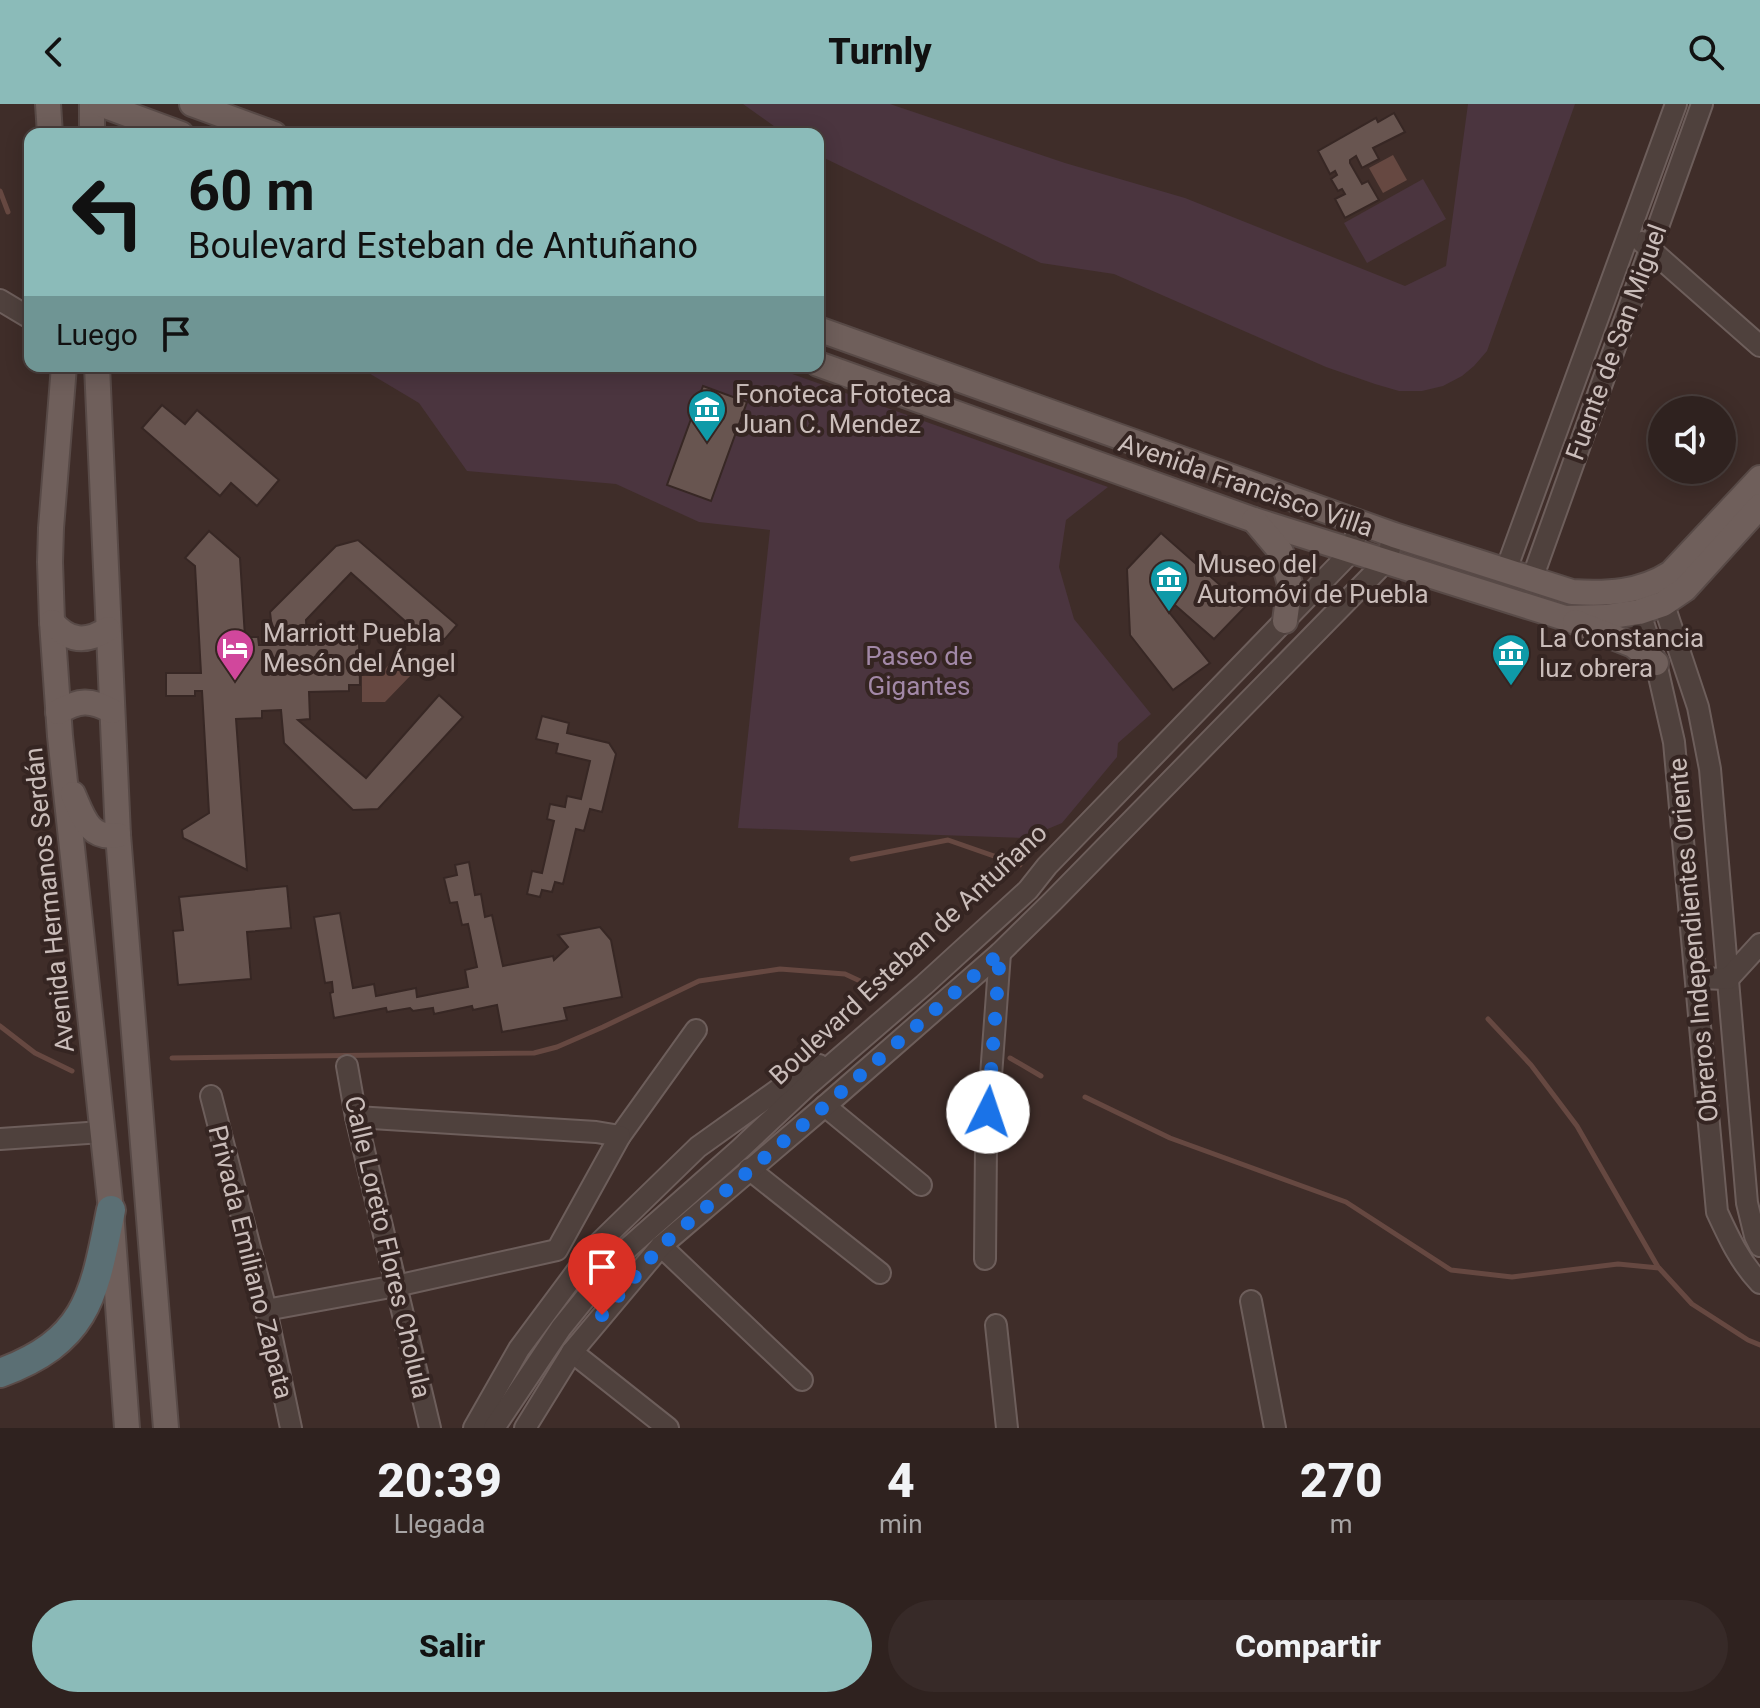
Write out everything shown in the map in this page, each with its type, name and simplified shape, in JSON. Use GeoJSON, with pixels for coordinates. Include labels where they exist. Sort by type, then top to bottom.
{"type":"FeatureCollection","features":[{"type":"Feature","properties":{"kind":"highway"},"geometry":{"type":"LineString","coordinates":[[0,1373],[40,1355],[63,1336],[81,1315],[93,1292],[100,1268],[111,1210]]}},
{"type":"Feature","properties":{"kind":"main road"},"geometry":{"type":"LineString","coordinates":[[48,104],[50,128]]}},
{"type":"Feature","properties":{"kind":"main road"},"geometry":{"type":"LineString","coordinates":[[92,104],[92,128]]}},
{"type":"Feature","properties":{"kind":"main road"},"geometry":{"type":"LineString","coordinates":[[100,104],[165,128]]}},
{"type":"Feature","properties":{"kind":"main road"},"geometry":{"type":"LineString","coordinates":[[192,104],[258,128]]}},
{"type":"Feature","properties":{"kind":"main road","name":"Avenida Francisco Villa"},"geometry":{"type":"LineString","coordinates":[[824,331],[1394,535],[1572,592],[1648,597]]}},
{"type":"Feature","properties":{"kind":"main road","name":"Avenida Francisco Villa"},"geometry":{"type":"LineString","coordinates":[[824,366],[1254,520],[1565,618],[1606,617],[1648,597]]}},
{"type":"Feature","properties":{"kind":"main road","name":"Avenida Hermanos Serdán"},"geometry":{"type":"LineString","coordinates":[[64,372],[51,528],[52,622],[58,712],[111,1210],[127,1428]]}},
{"type":"Feature","properties":{"kind":"main road"},"geometry":{"type":"LineString","coordinates":[[97,372],[118,835],[166,1428]]}},
{"type":"Feature","properties":{"kind":"main road"},"geometry":{"type":"LineString","coordinates":[[1648,597],[1760,478]]}},
{"type":"Feature","properties":{"kind":"main road"},"geometry":{"type":"LineString","coordinates":[[1648,597],[1685,589],[1760,506]]}},
{"type":"Feature","properties":{"kind":"main road"},"geometry":{"type":"LineString","coordinates":[[1254,520],[1281,552],[1290,584],[1285,621]]}},
{"type":"Feature","properties":{"kind":"main road"},"geometry":{"type":"LineString","coordinates":[[1565,618],[1633,645],[1656,663]]}},
{"type":"Feature","properties":{"kind":"main road"},"geometry":{"type":"LineString","coordinates":[[52,622],[60,632],[85,639],[108,629]]}},
{"type":"Feature","properties":{"kind":"main road"},"geometry":{"type":"LineString","coordinates":[[58,712],[70,704],[85,702],[99,704],[112,711]]}},
{"type":"Feature","properties":{"kind":"main road"},"geometry":{"type":"LineString","coordinates":[[64,770],[92,829],[104,837],[118,835]]}},
{"type":"Feature","properties":{"kind":"main road"},"geometry":{"type":"LineString","coordinates":[[164,1385],[174,1428]]}},
{"type":"Feature","properties":{"kind":"street","name":"Fuente de San Miguel"},"geometry":{"type":"LineString","coordinates":[[1506,570],[1676,104]]}},
{"type":"Feature","properties":{"kind":"street","name":"Fuente de San Miguel"},"geometry":{"type":"LineString","coordinates":[[1532,579],[1702,104]]}},
{"type":"Feature","properties":{"kind":"street"},"geometry":{"type":"LineString","coordinates":[[1630,232],[1760,346]]}},
{"type":"Feature","properties":{"kind":"street"},"geometry":{"type":"LineString","coordinates":[[0,300],[24,314]]}},
{"type":"Feature","properties":{"kind":"street"},"geometry":{"type":"LineString","coordinates":[[1352,551],[1359,522]]}},
{"type":"Feature","properties":{"kind":"street","name":"Boulevard Esteban de Antuñano"},"geometry":{"type":"LineString","coordinates":[[525,1428],[572,1352],[661,1246],[1000,953],[1386,561],[1394,535]]}},
{"type":"Feature","properties":{"kind":"street","name":"Boulevard Esteban de Antuñano"},"geometry":{"type":"LineString","coordinates":[[494,1428],[561,1328],[620,1255],[1028,890],[1047,866],[1352,551]]}},
{"type":"Feature","properties":{"kind":"street","name":"Obreros Independientes Oriente"},"geometry":{"type":"LineString","coordinates":[[1648,597],[1656,663],[1674,742],[1717,1212],[1732,1246],[1760,1283]]}},
{"type":"Feature","properties":{"kind":"street","name":"Obreros Independientes Oriente"},"geometry":{"type":"LineString","coordinates":[[1648,597],[1698,707],[1710,769],[1747,1203],[1760,1246]]}},
{"type":"Feature","properties":{"kind":"street"},"geometry":{"type":"LineString","coordinates":[[1696,978],[1728,979],[1760,944]]}},
{"type":"Feature","properties":{"kind":"street"},"geometry":{"type":"LineString","coordinates":[[985,1259],[986,1144],[1000,953]]}},
{"type":"Feature","properties":{"kind":"street"},"geometry":{"type":"LineString","coordinates":[[266,1310],[396,1286],[557,1250],[620,1136],[696,1030]]}},
{"type":"Feature","properties":{"kind":"street"},"geometry":{"type":"LineString","coordinates":[[474,1428],[519,1349],[594,1248],[698,1147],[807,1069],[842,1056]]}},
{"type":"Feature","properties":{"kind":"street","name":"Calle Loreto Flores Cholula"},"geometry":{"type":"LineString","coordinates":[[347,1066],[356,1117],[430,1428]]}},
{"type":"Feature","properties":{"kind":"street","name":"Privada Emiliano Zapata"},"geometry":{"type":"LineString","coordinates":[[211,1096],[266,1310],[291,1428]]}},
{"type":"Feature","properties":{"kind":"street"},"geometry":{"type":"LineString","coordinates":[[825,1106],[921,1185]]}},
{"type":"Feature","properties":{"kind":"street"},"geometry":{"type":"LineString","coordinates":[[356,1117],[620,1136]]}},
{"type":"Feature","properties":{"kind":"street"},"geometry":{"type":"LineString","coordinates":[[0,1139],[102,1132]]}},
{"type":"Feature","properties":{"kind":"street"},"geometry":{"type":"LineString","coordinates":[[749,1169],[880,1273]]}},
{"type":"Feature","properties":{"kind":"street"},"geometry":{"type":"LineString","coordinates":[[661,1246],[802,1380]]}},
{"type":"Feature","properties":{"kind":"street"},"geometry":{"type":"LineString","coordinates":[[1251,1301],[1275,1428]]}},
{"type":"Feature","properties":{"kind":"street"},"geometry":{"type":"LineString","coordinates":[[996,1325],[1007,1428]]}},
{"type":"Feature","properties":{"kind":"street"},"geometry":{"type":"LineString","coordinates":[[572,1352],[668,1428]]}},
{"type":"Feature","properties":{"kind":"green space"},"geometry":{"type":"Polygon","coordinates":[[[743,104],[890,104],[1065,163],[1185,198],[1405,286],[1446,266],[1468,104],[1575,104],[1487,351],[1462,376],[1443,386],[1422,391],[1399,391],[1326,367],[1114,274],[1041,263],[824,158],[824,128],[777,128],[743,104]]]}},
{"type":"Feature","properties":{"kind":"green space"},"geometry":{"type":"Polygon","coordinates":[[[1423,179],[1446,219],[1367,263],[1344,223],[1423,179]]]}},
{"type":"Feature","properties":{"kind":"green space","name":"Paseo de Gigantes"},"geometry":{"type":"Polygon","coordinates":[[[367,372],[787,372],[1108,487],[1066,520],[1059,567],[1074,619],[1151,714],[1118,743],[1117,757],[1062,823],[1026,838],[738,828],[770,530],[699,522],[616,484],[467,471],[419,403],[367,372]]]}},
{"type":"Feature","properties":{"kind":"shaded area"},"geometry":{"type":"Polygon","coordinates":[[[1393,155],[1407,180],[1383,193],[1369,168],[1393,155]]]}},
{"type":"Feature","properties":{"kind":"shaded area"},"geometry":{"type":"Polygon","coordinates":[[[395,658],[412,674],[385,702],[362,702],[362,676],[379,676],[395,658]]]}},
{"type":"Feature","properties":{"kind":"building"},"geometry":{"type":"Polygon","coordinates":[[[1394,113],[1405,132],[1373,148],[1379,159],[1362,168],[1356,156],[1350,160],[1362,184],[1368,181],[1379,200],[1345,218],[1335,199],[1345,194],[1342,189],[1338,191],[1331,179],[1337,175],[1335,171],[1330,174],[1318,151],[1376,118],[1378,122],[1394,113]]]}},
{"type":"Feature","properties":{"kind":"building","name":"Fonoteca Fototeca Juan C. Mendez"},"geometry":{"type":"Polygon","coordinates":[[[703,386],[747,402],[711,501],[667,485],[703,386]]]}},
{"type":"Feature","properties":{"kind":"building"},"geometry":{"type":"Polygon","coordinates":[[[162,405],[185,424],[197,410],[279,480],[257,506],[231,483],[220,496],[142,428],[162,405]]]}},
{"type":"Feature","properties":{"kind":"building"},"geometry":{"type":"Polygon","coordinates":[[[209,531],[240,558],[245,637],[258,637],[259,645],[274,645],[270,612],[336,546],[358,540],[457,625],[445,639],[423,637],[351,573],[306,620],[307,643],[359,641],[360,685],[349,685],[349,691],[309,692],[310,719],[298,720],[366,778],[439,695],[463,717],[378,809],[353,810],[284,743],[281,710],[262,711],[262,718],[236,719],[247,870],[183,838],[182,830],[209,813],[202,691],[195,691],[195,696],[166,696],[166,673],[201,673],[195,566],[185,558],[209,531]]]}},
{"type":"Feature","properties":{"kind":"building"},"geometry":{"type":"Polygon","coordinates":[[[1161,533],[1245,607],[1214,639],[1175,605],[1168,611],[1210,663],[1173,690],[1130,635],[1127,569],[1161,533]]]}},
{"type":"Feature","properties":{"kind":"building"},"geometry":{"type":"Polygon","coordinates":[[[542,716],[569,723],[567,733],[609,743],[616,754],[602,812],[590,809],[584,831],[576,829],[563,884],[555,882],[552,892],[542,890],[540,897],[527,894],[532,871],[542,873],[554,821],[547,819],[550,804],[565,807],[567,796],[581,799],[590,761],[556,753],[558,744],[536,739],[542,716]]]}},
{"type":"Feature","properties":{"kind":"building"},"geometry":{"type":"Polygon","coordinates":[[[469,862],[475,895],[481,894],[485,917],[492,915],[503,966],[553,956],[554,960],[568,947],[558,935],[600,927],[611,940],[622,997],[564,1008],[567,1020],[502,1032],[497,1005],[473,1010],[472,1006],[434,1014],[433,1008],[387,1012],[386,1008],[334,1018],[330,993],[333,992],[332,982],[325,983],[314,917],[340,913],[353,988],[374,984],[376,996],[416,988],[417,997],[468,987],[465,970],[477,967],[468,924],[462,925],[457,902],[450,903],[444,878],[457,875],[455,865],[469,862]]]}},
{"type":"Feature","properties":{"kind":"building"},"geometry":{"type":"Polygon","coordinates":[[[287,886],[291,928],[247,932],[251,979],[178,985],[173,931],[183,930],[179,897],[287,886]]]}},
{"type":"Feature","properties":{"kind":"waterway"},"geometry":{"type":"LineString","coordinates":[[0,191],[8,212]]}},
{"type":"Feature","properties":{"kind":"waterway"},"geometry":{"type":"LineString","coordinates":[[852,859],[948,840],[1020,865]]}},
{"type":"Feature","properties":{"kind":"waterway"},"geometry":{"type":"LineString","coordinates":[[172,1058],[534,1053],[557,1047],[603,1027],[699,981],[780,969],[845,974],[860,981]]}},
{"type":"Feature","properties":{"kind":"waterway"},"geometry":{"type":"LineString","coordinates":[[1488,1019],[1531,1065],[1577,1126],[1658,1267]]}},
{"type":"Feature","properties":{"kind":"waterway"},"geometry":{"type":"LineString","coordinates":[[0,1026],[35,1053],[72,1071]]}},
{"type":"Feature","properties":{"kind":"waterway"},"geometry":{"type":"LineString","coordinates":[[1010,1058],[1041,1076]]}},
{"type":"Feature","properties":{"kind":"waterway"},"geometry":{"type":"LineString","coordinates":[[1085,1097],[1170,1138],[1346,1202],[1451,1270],[1512,1277],[1618,1264],[1659,1268],[1692,1304],[1760,1345]]}},
{"type":"Feature","properties":{"kind":"place","name":"Fonoteca Fototeca Juan C. Mendez"},"geometry":{"type":"Point","coordinates":[707,443]}},
{"type":"Feature","properties":{"kind":"place","name":"Museo del Automóvi de Puebla"},"geometry":{"type":"Point","coordinates":[1169,613]}},
{"type":"Feature","properties":{"kind":"place","name":"Marriott Puebla Mesón del Ángel"},"geometry":{"type":"Point","coordinates":[235,682]}},
{"type":"Feature","properties":{"kind":"place","name":"La Constancia luz obrera"},"geometry":{"type":"Point","coordinates":[1511,687]}},
{"type":"Feature","properties":{"kind":"route"},"geometry":{"type":"LineString","coordinates":[[602,1315],[661,1246],[1000,953],[988,1112]]}}]}
